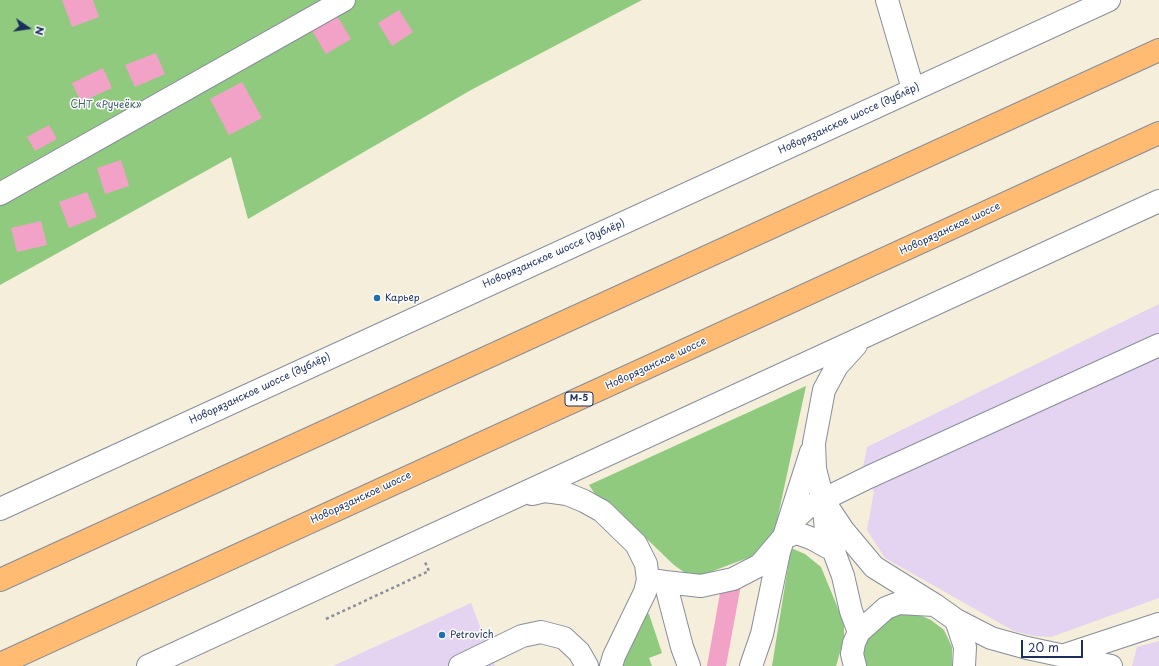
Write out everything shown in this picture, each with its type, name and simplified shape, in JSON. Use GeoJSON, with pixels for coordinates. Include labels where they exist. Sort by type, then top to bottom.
{"type":"FeatureCollection","features":[{"type":"Feature","properties":{"kind":"highway"},"geometry":{"type":"LineString","coordinates":[[0,580],[1159,50]]}},
{"type":"Feature","properties":{"kind":"highway","name":"Новорязанское шоссе"},"geometry":{"type":"LineString","coordinates":[[0,664],[1159,133]]}},
{"type":"Feature","properties":{"kind":"street"},"geometry":{"type":"LineString","coordinates":[[0,194],[344,0]]}},
{"type":"Feature","properties":{"kind":"street"},"geometry":{"type":"LineString","coordinates":[[887,0],[913,89]]}},
{"type":"Feature","properties":{"kind":"street","name":"Новорязанское шоссе (дублёр)"},"geometry":{"type":"LineString","coordinates":[[0,509],[1109,0]]}},
{"type":"Feature","properties":{"kind":"street"},"geometry":{"type":"LineString","coordinates":[[148,666],[521,496],[1159,201]]}},
{"type":"Feature","properties":{"kind":"street"},"geometry":{"type":"LineString","coordinates":[[751,666],[762,634],[783,538],[814,443],[824,390],[837,366],[860,340]]}},
{"type":"Feature","properties":{"kind":"street"},"geometry":{"type":"LineString","coordinates":[[656,581],[701,586],[733,579],[760,565],[783,538],[796,518],[808,507],[869,477],[1159,345]]}},
{"type":"Feature","properties":{"kind":"street"},"geometry":{"type":"LineString","coordinates":[[814,443],[815,469],[823,500],[826,530],[859,632]]}},
{"type":"Feature","properties":{"kind":"street"},"geometry":{"type":"LineString","coordinates":[[521,496],[545,491],[567,494],[584,501],[602,510],[636,544],[656,581],[690,666]]}},
{"type":"Feature","properties":{"kind":"street"},"geometry":{"type":"LineString","coordinates":[[823,500],[843,530],[874,567],[956,620],[991,638],[1027,648],[1111,666]]}},
{"type":"Feature","properties":{"kind":"street"},"geometry":{"type":"LineString","coordinates":[[783,538],[796,533],[813,538],[833,550]]}},
{"type":"Feature","properties":{"kind":"street"},"geometry":{"type":"LineString","coordinates":[[611,666],[614,656],[645,592],[656,581]]}},
{"type":"Feature","properties":{"kind":"street"},"geometry":{"type":"LineString","coordinates":[[852,662],[854,643],[859,632],[886,608],[899,604],[935,605]]}},
{"type":"Feature","properties":{"kind":"street"},"geometry":{"type":"LineString","coordinates":[[956,620],[965,647],[964,666]]}},
{"type":"Feature","properties":{"kind":"street"},"geometry":{"type":"LineString","coordinates":[[1040,666],[1159,624]]}},
{"type":"Feature","properties":{"kind":"street"},"geometry":{"type":"LineString","coordinates":[[460,666],[522,636],[541,632],[564,638],[579,652],[587,666]]}},
{"type":"Feature","properties":{"kind":"path"},"geometry":{"type":"LineString","coordinates":[[326,619],[429,571],[425,562],[418,565]]}},
{"type":"Feature","properties":{"kind":"shaded area"},"geometry":{"type":"Polygon","coordinates":[[[1159,304],[1159,598],[1051,637],[1034,636],[1014,631],[885,558],[867,530],[874,492],[863,467],[867,447],[1159,304]]]}},
{"type":"Feature","properties":{"kind":"shaded area","name":"Petrovich"},"geometry":{"type":"Polygon","coordinates":[[[471,603],[495,666],[333,666],[471,603]]]}},
{"type":"Feature","properties":{"kind":"shaded area"},"geometry":{"type":"Polygon","coordinates":[[[1159,641],[1159,666],[1132,666],[1137,647],[1159,641]]]}},
{"type":"Feature","properties":{"kind":"green space","name":"СНТ «Ручеёк»"},"geometry":{"type":"Polygon","coordinates":[[[0,0],[642,0],[471,90],[248,219],[231,157],[0,285],[0,0]]]}},
{"type":"Feature","properties":{"kind":"green space"},"geometry":{"type":"Polygon","coordinates":[[[806,386],[775,530],[767,547],[750,557],[697,577],[688,575],[674,565],[595,494],[589,485],[806,386]]]}},
{"type":"Feature","properties":{"kind":"green space"},"geometry":{"type":"Polygon","coordinates":[[[791,548],[805,554],[821,567],[844,623],[844,639],[836,666],[772,666],[791,548]]]}},
{"type":"Feature","properties":{"kind":"green space"},"geometry":{"type":"Polygon","coordinates":[[[646,613],[649,614],[662,653],[649,658],[652,666],[619,666],[646,613]]]}},
{"type":"Feature","properties":{"kind":"green space"},"geometry":{"type":"Polygon","coordinates":[[[901,613],[917,614],[931,620],[944,630],[952,647],[952,666],[863,666],[863,649],[867,638],[888,618],[901,613]]]}},
{"type":"Feature","properties":{"kind":"building"},"geometry":{"type":"Polygon","coordinates":[[[62,0],[93,0],[99,17],[72,27],[62,0]]]}},
{"type":"Feature","properties":{"kind":"building"},"geometry":{"type":"Polygon","coordinates":[[[399,10],[413,32],[392,46],[378,23],[399,10]]]}},
{"type":"Feature","properties":{"kind":"building"},"geometry":{"type":"Polygon","coordinates":[[[336,14],[351,39],[326,54],[311,29],[336,14]]]}},
{"type":"Feature","properties":{"kind":"building"},"geometry":{"type":"Polygon","coordinates":[[[156,53],[165,74],[135,87],[125,65],[156,53]]]}},
{"type":"Feature","properties":{"kind":"building"},"geometry":{"type":"Polygon","coordinates":[[[103,68],[112,88],[81,102],[72,83],[103,68]]]}},
{"type":"Feature","properties":{"kind":"building"},"geometry":{"type":"Polygon","coordinates":[[[242,82],[262,118],[229,135],[210,99],[242,82]]]}},
{"type":"Feature","properties":{"kind":"building"},"geometry":{"type":"Polygon","coordinates":[[[49,125],[57,139],[35,151],[27,137],[49,125]]]}},
{"type":"Feature","properties":{"kind":"building"},"geometry":{"type":"Polygon","coordinates":[[[121,160],[129,186],[105,194],[97,168],[121,160]]]}},
{"type":"Feature","properties":{"kind":"building"},"geometry":{"type":"Polygon","coordinates":[[[87,192],[97,217],[69,228],[59,202],[87,192]]]}},
{"type":"Feature","properties":{"kind":"building"},"geometry":{"type":"Polygon","coordinates":[[[41,221],[47,245],[17,252],[11,228],[41,221]]]}},
{"type":"Feature","properties":{"kind":"building"},"geometry":{"type":"Polygon","coordinates":[[[724,571],[743,574],[726,666],[707,666],[724,571]]]}},
{"type":"Feature","properties":{"kind":"place","name":"Карьер"},"geometry":{"type":"Point","coordinates":[377,298]}},
{"type":"Feature","properties":{"kind":"place","name":"Petrovich"},"geometry":{"type":"Point","coordinates":[442,635]}}]}
